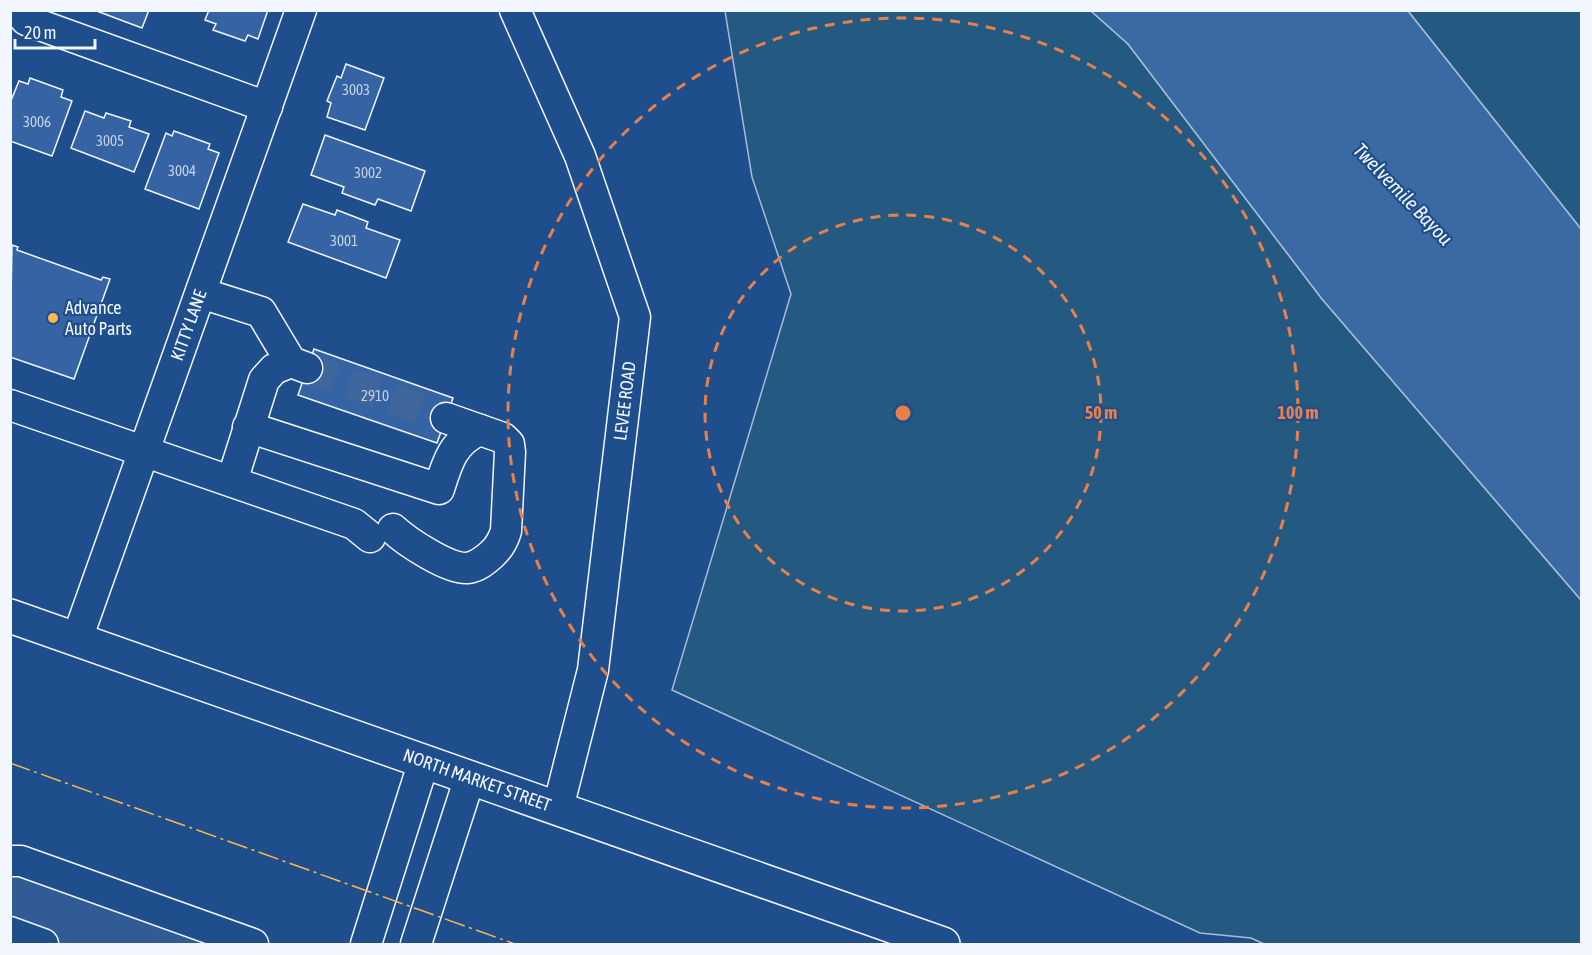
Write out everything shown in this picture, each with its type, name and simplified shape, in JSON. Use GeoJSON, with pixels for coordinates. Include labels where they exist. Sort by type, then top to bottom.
{"type":"FeatureCollection","features":[{"type":"Feature","properties":{"kind":"main road","name":"NORTH MARKET STREET"},"geometry":{"type":"LineString","coordinates":[[10,616],[943,945]]}},
{"type":"Feature","properties":{"kind":"street"},"geometry":{"type":"LineString","coordinates":[[18,10],[26,20],[267,107]]}},
{"type":"Feature","properties":{"kind":"street","name":"KITTY LANE"},"geometry":{"type":"LineString","coordinates":[[77,639],[301,10]]}},
{"type":"Feature","properties":{"kind":"street","name":"LEVEE ROAD"},"geometry":{"type":"LineString","coordinates":[[515,10],[580,156],[635,317],[593,670],[558,808]]}},
{"type":"Feature","properties":{"kind":"street"},"geometry":{"type":"LineString","coordinates":[[201,293],[261,312],[299,365],[274,369],[264,380],[232,482]]}},
{"type":"Feature","properties":{"kind":"street"},"geometry":{"type":"LineString","coordinates":[[10,405],[381,533],[456,567],[466,568],[477,566],[487,559],[503,541],[506,531],[509,444],[503,438],[446,418]]}},
{"type":"Feature","properties":{"kind":"street"},"geometry":{"type":"LineString","coordinates":[[248,427],[439,489],[449,458],[459,443],[480,430]]}},
{"type":"Feature","properties":{"kind":"street"},"geometry":{"type":"LineString","coordinates":[[424,761],[370,932],[413,934],[418,938],[470,777]]}},
{"type":"Feature","properties":{"kind":"street"},"geometry":{"type":"LineString","coordinates":[[10,861],[21,861],[253,945]]}},
{"type":"Feature","properties":{"kind":"street"},"geometry":{"type":"LineString","coordinates":[[10,932],[43,945]]}},
{"type":"Feature","properties":{"kind":"shaded area"},"geometry":{"type":"Polygon","coordinates":[[[725,11],[1091,11],[1128,44],[1322,299],[1581,600],[1581,944],[1264,944],[1251,938],[1200,933],[672,690],[791,294],[752,177],[725,11]]]}},
{"type":"Feature","properties":{"kind":"shaded area"},"geometry":{"type":"Polygon","coordinates":[[[1408,11],[1581,11],[1581,229],[1408,11]]]}},
{"type":"Feature","properties":{"kind":"shaded area"},"geometry":{"type":"Polygon","coordinates":[[[10,854],[264,944],[11,944],[10,854]]]}},
{"type":"Feature","properties":{"kind":"water","name":"Twelvemile Bayou"},"geometry":{"type":"Polygon","coordinates":[[[1091,11],[1408,11],[1581,229],[1581,600],[1322,299],[1128,44],[1091,11]]]}},
{"type":"Feature","properties":{"kind":"building"},"geometry":{"type":"Polygon","coordinates":[[[94,10],[149,10],[142,28],[94,10]]]}},
{"type":"Feature","properties":{"kind":"building"},"geometry":{"type":"Polygon","coordinates":[[[209,10],[268,10],[258,39],[248,35],[245,41],[213,30],[216,24],[205,20],[209,10]]]}},
{"type":"Feature","properties":{"kind":"building"},"geometry":{"type":"Polygon","coordinates":[[[346,64],[384,78],[365,130],[327,117],[331,103],[327,101],[337,76],[341,78],[346,64]]]}},
{"type":"Feature","properties":{"kind":"building"},"geometry":{"type":"Polygon","coordinates":[[[30,78],[63,90],[61,97],[72,101],[52,156],[10,141],[10,103],[19,81],[28,84],[30,78]]]}},
{"type":"Feature","properties":{"kind":"building"},"geometry":{"type":"Polygon","coordinates":[[[85,111],[104,118],[106,113],[131,121],[129,127],[149,134],[134,172],[71,148],[85,111]]]}},
{"type":"Feature","properties":{"kind":"building"},"geometry":{"type":"Polygon","coordinates":[[[174,131],[210,144],[208,149],[219,153],[199,209],[145,189],[166,133],[172,136],[174,131]]]}},
{"type":"Feature","properties":{"kind":"building"},"geometry":{"type":"Polygon","coordinates":[[[325,135],[425,171],[411,211],[378,199],[375,205],[342,193],[344,187],[311,175],[325,135]]]}},
{"type":"Feature","properties":{"kind":"building"},"geometry":{"type":"Polygon","coordinates":[[[303,204],[335,215],[337,210],[368,222],[366,228],[400,240],[386,278],[288,242],[303,204]]]}},
{"type":"Feature","properties":{"kind":"building","name":"Advance Auto Parts"},"geometry":{"type":"Polygon","coordinates":[[[12,245],[18,247],[17,250],[101,280],[103,277],[110,279],[74,379],[10,357],[12,245]]]}},
{"type":"Feature","properties":{"kind":"building"},"geometry":{"type":"Polygon","coordinates":[[[314,349],[453,398],[437,443],[298,395],[314,349]]]}},
{"type":"Feature","properties":{"kind":"tunnel"},"geometry":{"type":"LineString","coordinates":[[307,368],[446,418]]}},
{"type":"Feature","properties":{"kind":"power"},"geometry":{"type":"LineString","coordinates":[[10,763],[515,944]]}},
{"type":"Feature","properties":{"kind":"place","name":"Advance Auto Parts"},"geometry":{"type":"Point","coordinates":[53,318]}}]}
